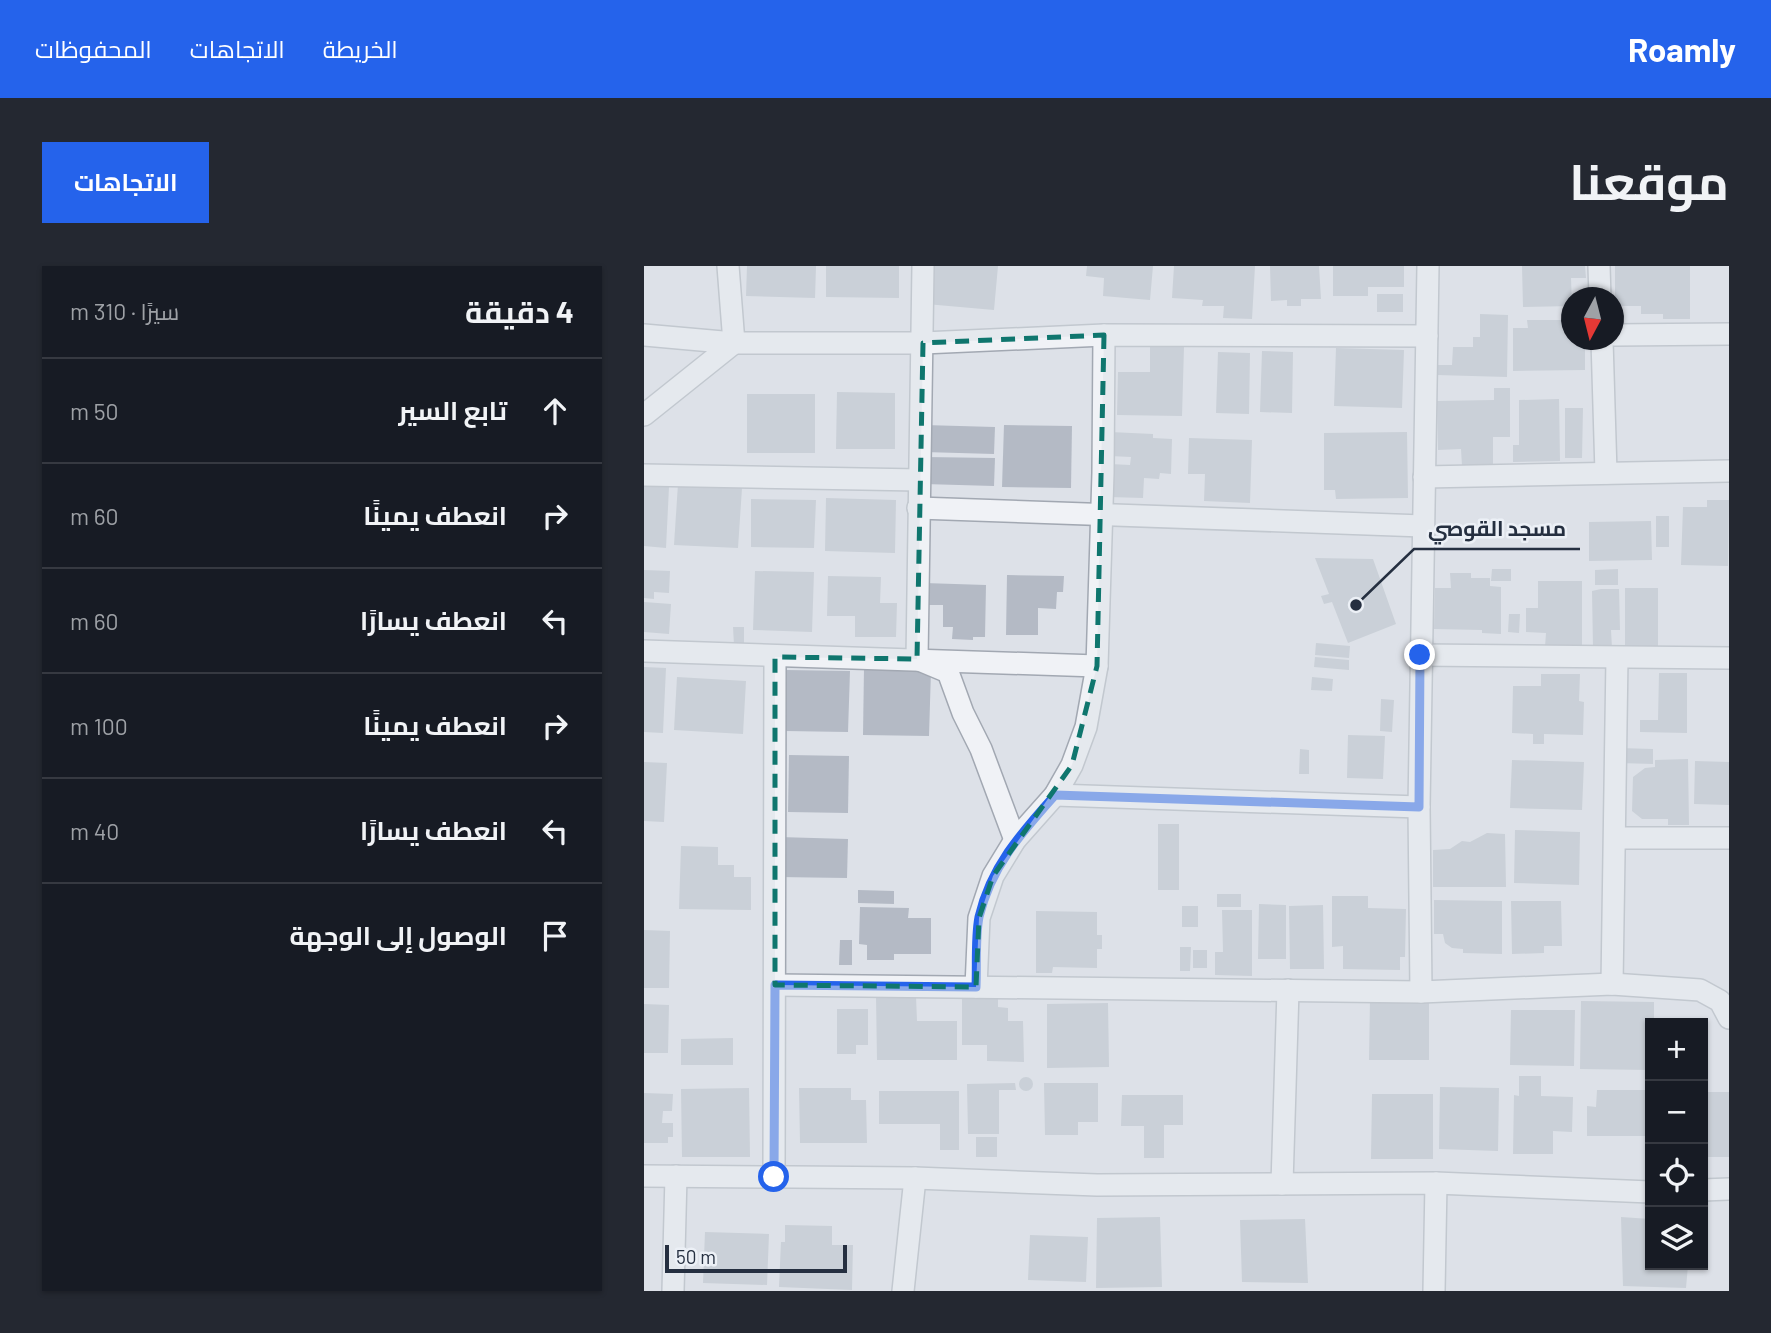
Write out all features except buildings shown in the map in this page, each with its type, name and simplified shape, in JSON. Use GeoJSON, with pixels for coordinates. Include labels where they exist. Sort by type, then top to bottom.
{"type":"FeatureCollection","features":[{"type":"Feature","properties":{"kind":"street"},"geometry":{"type":"LineString","coordinates":[[728,266],[734,343]]}},
{"type":"Feature","properties":{"kind":"street"},"geometry":{"type":"LineString","coordinates":[[917,659],[923,266]]}},
{"type":"Feature","properties":{"kind":"street"},"geometry":{"type":"LineString","coordinates":[[1421,992],[1420,655],[1428,266]]}},
{"type":"Feature","properties":{"kind":"street"},"geometry":{"type":"LineString","coordinates":[[1599,266],[1600,287]]}},
{"type":"Feature","properties":{"kind":"street"},"geometry":{"type":"LineString","coordinates":[[1624,335],[1729,334]]}},
{"type":"Feature","properties":{"kind":"street"},"geometry":{"type":"LineString","coordinates":[[644,335],[734,343],[923,343],[1104,335],[1427,335]]}},
{"type":"Feature","properties":{"kind":"street"},"geometry":{"type":"LineString","coordinates":[[976,987],[979,918],[993,876],[1014,840],[1055,795],[1072,765],[1086,727],[1097,666],[1104,335]]}},
{"type":"Feature","properties":{"kind":"street"},"geometry":{"type":"LineString","coordinates":[[644,415],[734,343]]}},
{"type":"Feature","properties":{"kind":"street"},"geometry":{"type":"LineString","coordinates":[[1602,350],[1606,473]]}},
{"type":"Feature","properties":{"kind":"street"},"geometry":{"type":"LineString","coordinates":[[1424,477],[1729,471]]}},
{"type":"Feature","properties":{"kind":"street"},"geometry":{"type":"LineString","coordinates":[[644,475],[919,480]]}},
{"type":"Feature","properties":{"kind":"street"},"geometry":{"type":"LineString","coordinates":[[918,509],[1423,526]]}},
{"type":"Feature","properties":{"kind":"street"},"geometry":{"type":"LineString","coordinates":[[644,651],[1097,666]]}},
{"type":"Feature","properties":{"kind":"street"},"geometry":{"type":"LineString","coordinates":[[1420,655],[1729,659]]}},
{"type":"Feature","properties":{"kind":"street"},"geometry":{"type":"LineString","coordinates":[[774,1177],[775,657]]}},
{"type":"Feature","properties":{"kind":"street"},"geometry":{"type":"LineString","coordinates":[[1612,984],[1617,658]]}},
{"type":"Feature","properties":{"kind":"street"},"geometry":{"type":"LineString","coordinates":[[917,659],[948,672],[963,713],[986,761],[1014,840]]}},
{"type":"Feature","properties":{"kind":"street"},"geometry":{"type":"LineString","coordinates":[[1055,795],[1419,807]]}},
{"type":"Feature","properties":{"kind":"street"},"geometry":{"type":"LineString","coordinates":[[1615,838],[1729,838]]}},
{"type":"Feature","properties":{"kind":"street"},"geometry":{"type":"LineString","coordinates":[[775,985],[1421,992],[1612,984],[1700,990],[1720,1001],[1729,1018]]}},
{"type":"Feature","properties":{"kind":"street"},"geometry":{"type":"LineString","coordinates":[[1282,1184],[1289,990]]}},
{"type":"Feature","properties":{"kind":"street"},"geometry":{"type":"LineString","coordinates":[[644,1176],[915,1178],[1097,1185],[1436,1182],[1645,1192]]}},
{"type":"Feature","properties":{"kind":"street"},"geometry":{"type":"LineString","coordinates":[[673,1291],[677,1177]]}},
{"type":"Feature","properties":{"kind":"street"},"geometry":{"type":"LineString","coordinates":[[903,1291],[915,1178]]}},
{"type":"Feature","properties":{"kind":"street"},"geometry":{"type":"LineString","coordinates":[[1434,1291],[1436,1182]]}},
{"type":"Feature","properties":{"kind":"street"},"geometry":{"type":"LineString","coordinates":[[1708,1190],[1729,1189]]}},
{"type":"Feature","properties":{"kind":"highlighted area"},"geometry":{"type":"Polygon","coordinates":[[[1104,335],[1097,666],[1072,765],[993,876],[979,918],[976,987],[775,985],[775,657],[917,659],[923,343],[1104,335]]]}},
{"type":"Feature","properties":{"kind":"place","name":"مسجد القوصي"},"geometry":{"type":"Point","coordinates":[1356,605]}},
{"type":"Feature","properties":{"kind":"route"},"geometry":{"type":"LineString","coordinates":[[774,1177],[775,985],[976,987],[979,918],[993,876],[1014,840],[1055,795],[1419,807],[1420,655]]}}]}
